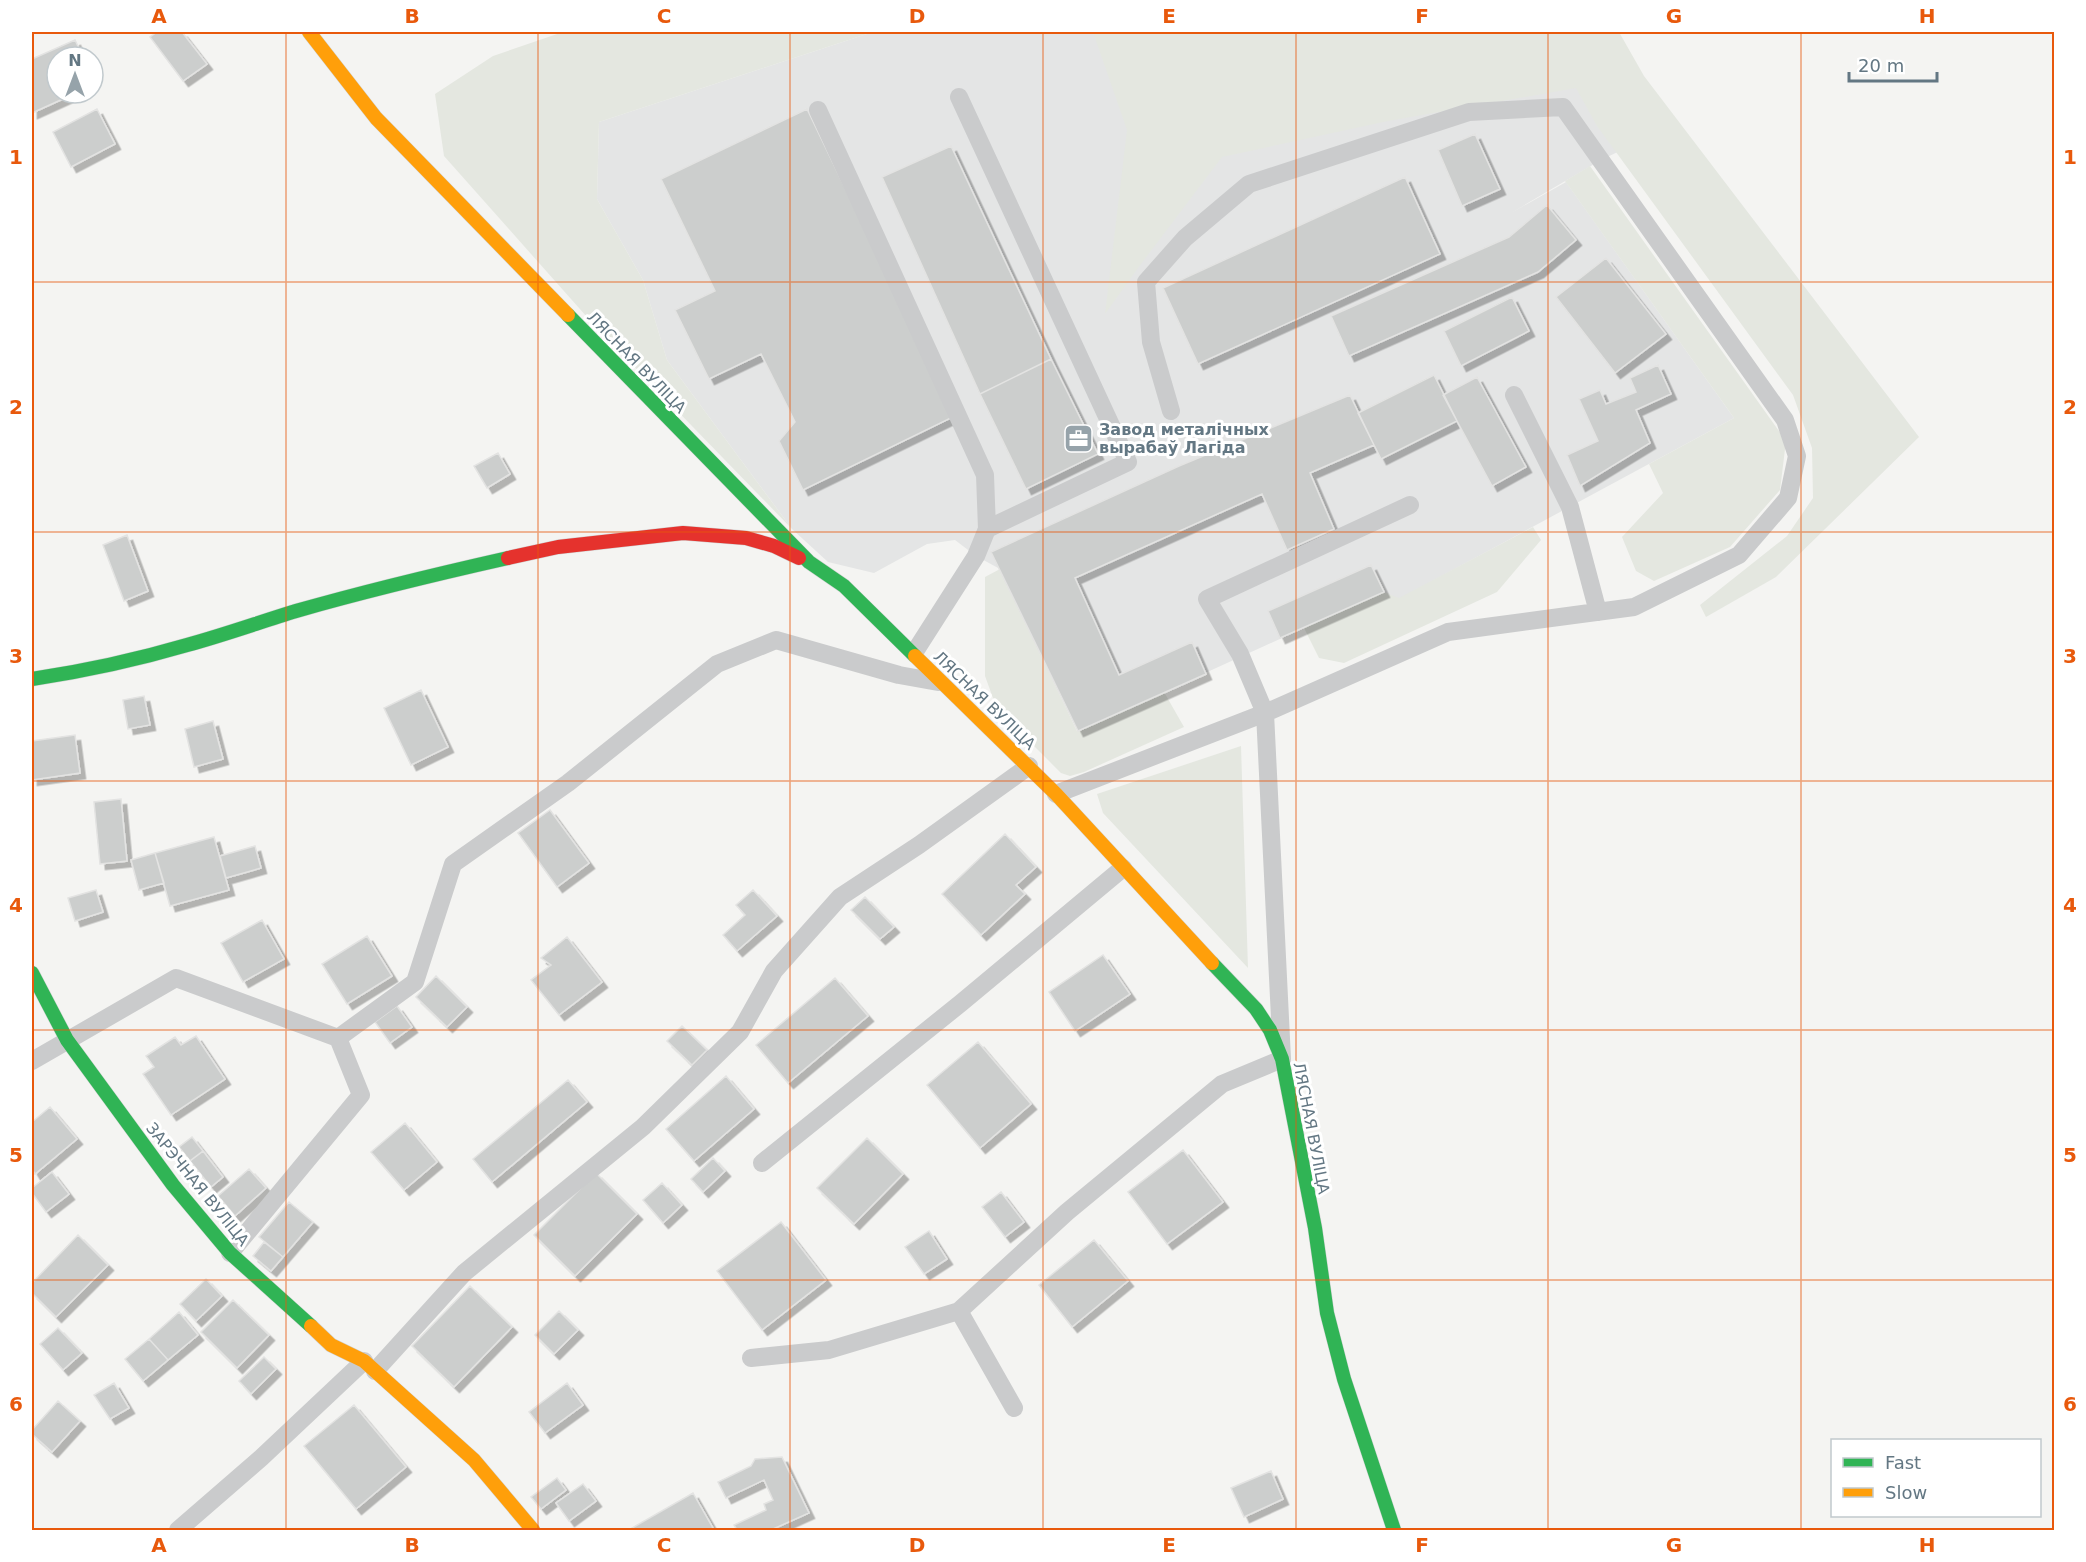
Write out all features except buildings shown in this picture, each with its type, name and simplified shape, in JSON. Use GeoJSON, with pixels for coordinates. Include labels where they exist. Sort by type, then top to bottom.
{"type":"FeatureCollection","features":[{"type":"Feature","properties":{"kind":"main road","name":"ЛЯСНАЯ ВУЛІЦА"},"geometry":{"type":"LineString","coordinates":[[309,32],[376,118],[809,562],[844,586],[1029,766],[1170,919],[1256,1008],[1270,1030],[1282,1059],[1315,1228],[1327,1313],[1344,1379],[1394,1530]]}},
{"type":"Feature","properties":{"kind":"main road"},"geometry":{"type":"LineString","coordinates":[[32,679],[81,672],[130,660],[406,581],[558,547],[683,533],[711,534],[746,538],[774,546],[809,562]]}},
{"type":"Feature","properties":{"kind":"main road","name":"ЗАРЭЧНАЯ ВУЛІЦА"},"geometry":{"type":"LineString","coordinates":[[32,973],[67,1040],[174,1185],[230,1253],[331,1345],[369,1366],[474,1460],[533,1530]]}},
{"type":"Feature","properties":{"kind":"lane"},"geometry":{"type":"LineString","coordinates":[[959,97],[1128,462],[987,528]]}},
{"type":"Feature","properties":{"kind":"lane"},"geometry":{"type":"LineString","coordinates":[[1056,794],[1265,713],[1448,632],[1635,608],[1739,555],[1788,498],[1797,456],[1785,420],[1563,107],[1469,112],[1249,184],[1185,238],[1146,282],[1151,342],[1171,411]]}},
{"type":"Feature","properties":{"kind":"lane"},"geometry":{"type":"LineString","coordinates":[[818,110],[985,475],[987,528],[976,556],[914,653]]}},
{"type":"Feature","properties":{"kind":"lane"},"geometry":{"type":"LineString","coordinates":[[1514,395],[1570,507],[1598,612]]}},
{"type":"Feature","properties":{"kind":"lane"},"geometry":{"type":"LineString","coordinates":[[750,1358],[829,1350],[959,1311],[1067,1212],[1222,1084],[1282,1059],[1265,713],[1240,654],[1207,598],[1410,505]]}},
{"type":"Feature","properties":{"kind":"lane"},"geometry":{"type":"LineString","coordinates":[[338,1038],[415,982],[453,864],[568,783],[717,664],[776,640],[899,675],[946,684]]}},
{"type":"Feature","properties":{"kind":"lane"},"geometry":{"type":"LineString","coordinates":[[178,1530],[369,1366],[464,1273],[643,1127],[740,1032],[774,971],[840,897],[948,826],[1029,766]]}},
{"type":"Feature","properties":{"kind":"lane"},"geometry":{"type":"LineString","coordinates":[[762,1163],[1124,868]]}},
{"type":"Feature","properties":{"kind":"lane"},"geometry":{"type":"LineString","coordinates":[[32,1061],[176,978],[338,1038],[361,1095],[230,1253]]}},
{"type":"Feature","properties":{"kind":"lane"},"geometry":{"type":"LineString","coordinates":[[959,1311],[1014,1408]]}},
{"type":"Feature","properties":{"kind":"shaded area"},"geometry":{"type":"Polygon","coordinates":[[[563,32],[873,32],[599,122],[597,199],[643,280],[667,360],[792,529],[595,326],[444,156],[435,94],[493,56],[563,32]]]}},
{"type":"Feature","properties":{"kind":"shaded area"},"geometry":{"type":"Polygon","coordinates":[[[873,32],[1579,32],[1628,147],[1601,160],[1511,213],[1566,182],[1734,418],[1399,599],[1383,592],[1078,731],[1000,569],[976,556],[955,540],[927,544],[874,573],[828,562],[792,529],[667,360],[643,280],[597,199],[599,122],[873,32]]]}},
{"type":"Feature","properties":{"kind":"shaded area"},"geometry":{"type":"Polygon","coordinates":[[[1093,32],[1619,32],[1644,76],[1919,437],[1776,577],[1706,617],[1700,605],[1787,536],[1813,498],[1812,448],[1793,395],[1597,126],[1576,88],[1388,121],[1222,157],[1105,314],[1127,130],[1093,32]]]}},
{"type":"Feature","properties":{"kind":"shaded area"},"geometry":{"type":"Polygon","coordinates":[[[1590,166],[1786,441],[1780,490],[1730,547],[1654,581],[1636,571],[1622,537],[1663,493],[1649,464],[1734,418],[1565,181],[1590,166]]]}},
{"type":"Feature","properties":{"kind":"shaded area"},"geometry":{"type":"Polygon","coordinates":[[[1533,527],[1541,540],[1497,592],[1344,663],[1319,658],[1304,628],[1384,592],[1399,598],[1533,527]]]}},
{"type":"Feature","properties":{"kind":"shaded area"},"geometry":{"type":"Polygon","coordinates":[[[1000,569],[1077,731],[1164,692],[1184,727],[1084,772],[1070,776],[1061,773],[1020,732],[993,698],[985,676],[985,577],[1000,569]]]}},
{"type":"Feature","properties":{"kind":"shaded area"},"geometry":{"type":"Polygon","coordinates":[[[1241,746],[1248,968],[1103,813],[1097,794],[1241,746]]]}},
{"type":"Feature","properties":{"kind":"traffic: fast"},"geometry":{"type":"LineString","coordinates":[[568,315],[809,562],[844,586],[915,656]]}},
{"type":"Feature","properties":{"kind":"traffic: fast"},"geometry":{"type":"LineString","coordinates":[[32,679],[149,656],[296,611],[508,558]]}},
{"type":"Feature","properties":{"kind":"traffic: fast"},"geometry":{"type":"LineString","coordinates":[[1212,963],[1256,1009],[1270,1030],[1282,1059],[1315,1228],[1327,1313],[1344,1379],[1394,1530]]}},
{"type":"Feature","properties":{"kind":"traffic: fast"},"geometry":{"type":"LineString","coordinates":[[32,973],[67,1040],[173,1185],[230,1253],[311,1326]]}},
{"type":"Feature","properties":{"kind":"traffic: slow"},"geometry":{"type":"LineString","coordinates":[[309,32],[376,118],[568,315]]}},
{"type":"Feature","properties":{"kind":"traffic: slow"},"geometry":{"type":"LineString","coordinates":[[915,656],[1056,794],[1212,963]]}},
{"type":"Feature","properties":{"kind":"traffic: slow"},"geometry":{"type":"LineString","coordinates":[[311,1326],[331,1345],[364,1361],[474,1460],[533,1530]]}},
{"type":"Feature","properties":{"kind":"traffic: jam"},"geometry":{"type":"LineString","coordinates":[[508,558],[558,547],[683,533],[746,538],[774,546],[799,558]]}},
{"type":"Feature","properties":{"kind":"place","name":"Завод металічных вырабаў Лагіда"},"geometry":{"type":"Point","coordinates":[1078,438]}}]}
